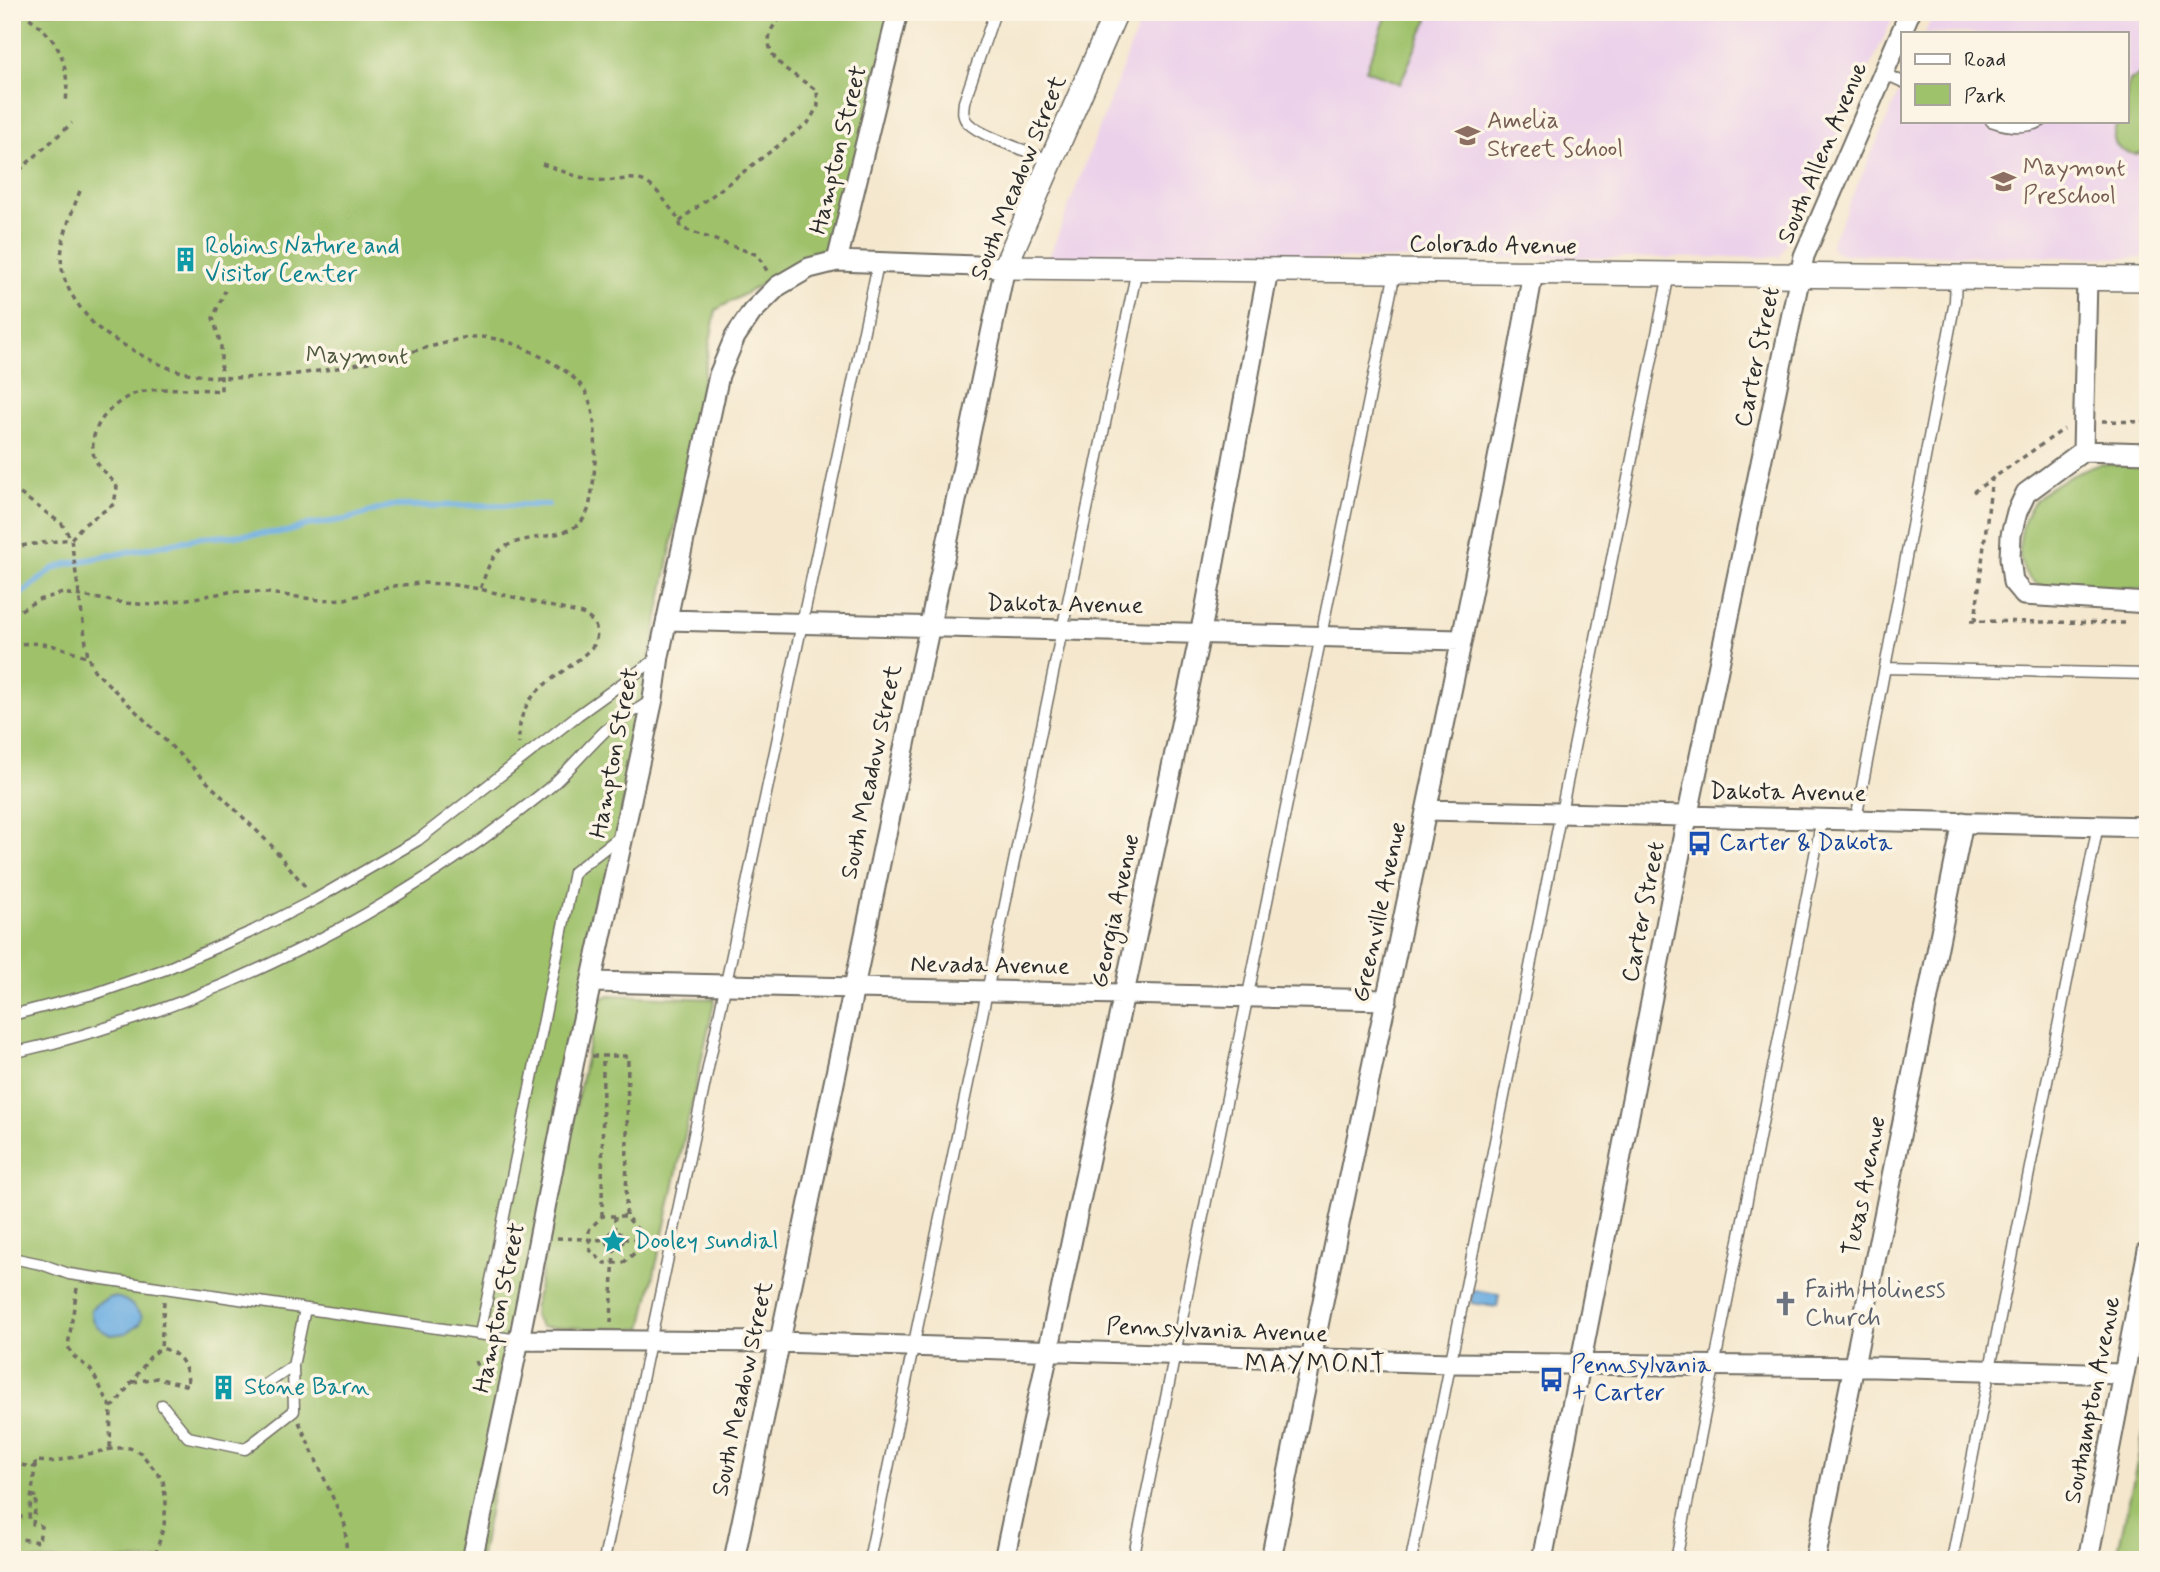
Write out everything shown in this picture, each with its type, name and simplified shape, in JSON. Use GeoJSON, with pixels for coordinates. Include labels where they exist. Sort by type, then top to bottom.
{"type":"FeatureCollection","features":[{"type":"Feature","properties":{"kind":"street","name":"Hampton Street"},"geometry":{"type":"LineString","coordinates":[[472,1560],[719,375],[735,337],[752,312],[778,286],[810,268],[837,261],[898,12]]}},
{"type":"Feature","properties":{"kind":"street","name":"South Meadow Street"},"geometry":{"type":"LineString","coordinates":[[734,1560],[1005,267],[1116,12]]}},
{"type":"Feature","properties":{"kind":"street","name":"South Allen Avenue"},"geometry":{"type":"LineString","coordinates":[[1901,32],[1910,12]]}},
{"type":"Feature","properties":{"kind":"street","name":"South Allen Avenue"},"geometry":{"type":"LineString","coordinates":[[1800,275],[1805,252],[1901,32]]}},
{"type":"Feature","properties":{"kind":"street","name":"Colorado Avenue"},"geometry":{"type":"LineString","coordinates":[[837,261],[1005,267],[1269,271],[2148,279]]}},
{"type":"Feature","properties":{"kind":"street","name":"Georgia Avenue"},"geometry":{"type":"LineString","coordinates":[[1004,1560],[1200,633],[1269,271]]}},
{"type":"Feature","properties":{"kind":"street","name":"Greenville Avenue"},"geometry":{"type":"LineString","coordinates":[[1271,1560],[1311,1357],[1427,810],[1533,272]]}},
{"type":"Feature","properties":{"kind":"street","name":"Carter Street"},"geometry":{"type":"LineString","coordinates":[[1542,1560],[1688,816],[1800,275]]}},
{"type":"Feature","properties":{"kind":"street"},"geometry":{"type":"LineString","coordinates":[[2084,451],[2087,278]]}},
{"type":"Feature","properties":{"kind":"street"},"geometry":{"type":"LineString","coordinates":[[2148,453],[2084,451],[2026,493],[2011,535],[2010,558],[2013,582],[2024,595],[2148,603]]}},
{"type":"Feature","properties":{"kind":"street","name":"Dakota Avenue"},"geometry":{"type":"LineString","coordinates":[[667,620],[1461,640]]}},
{"type":"Feature","properties":{"kind":"street","name":"Dakota Avenue"},"geometry":{"type":"LineString","coordinates":[[1427,810],[2148,827]]}},
{"type":"Feature","properties":{"kind":"street","name":"Texas Avenue"},"geometry":{"type":"LineString","coordinates":[[1815,1560],[1963,821]]}},
{"type":"Feature","properties":{"kind":"street","name":"Nevada Avenue"},"geometry":{"type":"LineString","coordinates":[[592,982],[1387,1000]]}},
{"type":"Feature","properties":{"kind":"street","name":"Southampton Avenue"},"geometry":{"type":"LineString","coordinates":[[2088,1560],[2148,1250]]}},
{"type":"Feature","properties":{"kind":"street","name":"Pennsylvania Avenue"},"geometry":{"type":"LineString","coordinates":[[519,1340],[779,1342],[1450,1363],[1854,1366],[2123,1374]]}},
{"type":"Feature","properties":{"kind":"lane"},"geometry":{"type":"LineString","coordinates":[[995,12],[964,102],[963,114],[967,122],[979,131],[1051,161]]}},
{"type":"Feature","properties":{"kind":"lane"},"geometry":{"type":"LineString","coordinates":[[1883,73],[1901,81]]}},
{"type":"Feature","properties":{"kind":"lane"},"geometry":{"type":"LineString","coordinates":[[1994,122],[2019,126],[2037,122]]}},
{"type":"Feature","properties":{"kind":"lane"},"geometry":{"type":"LineString","coordinates":[[604,1560],[878,264]]}},
{"type":"Feature","properties":{"kind":"lane"},"geometry":{"type":"LineString","coordinates":[[869,1560],[1137,269]]}},
{"type":"Feature","properties":{"kind":"lane"},"geometry":{"type":"LineString","coordinates":[[1133,1560],[1395,271]]}},
{"type":"Feature","properties":{"kind":"lane"},"geometry":{"type":"LineString","coordinates":[[1411,1560],[1669,274]]}},
{"type":"Feature","properties":{"kind":"lane"},"geometry":{"type":"LineString","coordinates":[[1856,819],[1955,301],[1956,277]]}},
{"type":"Feature","properties":{"kind":"lane"},"geometry":{"type":"LineString","coordinates":[[12,1015],[97,993],[166,969],[253,931],[316,899],[418,840],[659,656]]}},
{"type":"Feature","properties":{"kind":"lane"},"geometry":{"type":"LineString","coordinates":[[1885,668],[2148,674]]}},
{"type":"Feature","properties":{"kind":"lane"},"geometry":{"type":"LineString","coordinates":[[12,1053],[92,1033],[222,985],[380,906],[507,821],[551,786],[608,729],[653,699]]}},
{"type":"Feature","properties":{"kind":"lane"},"geometry":{"type":"LineString","coordinates":[[1676,1560],[1822,819]]}},
{"type":"Feature","properties":{"kind":"lane"},"geometry":{"type":"LineString","coordinates":[[1952,1560],[2098,824]]}},
{"type":"Feature","properties":{"kind":"lane"},"geometry":{"type":"LineString","coordinates":[[480,1334],[574,872],[624,834]]}},
{"type":"Feature","properties":{"kind":"lane"},"geometry":{"type":"LineString","coordinates":[[12,1258],[79,1276],[519,1340]]}},
{"type":"Feature","properties":{"kind":"lane"},"geometry":{"type":"LineString","coordinates":[[162,1405],[188,1437],[245,1449],[294,1410],[293,1366],[306,1309]]}},
{"type":"Feature","properties":{"kind":"lane"},"geometry":{"type":"LineString","coordinates":[[265,1385],[293,1366]]}},
{"type":"Feature","properties":{"kind":"path"},"geometry":{"type":"LineString","coordinates":[[21,12],[42,27],[61,53],[68,80],[66,104]]}},
{"type":"Feature","properties":{"kind":"path"},"geometry":{"type":"LineString","coordinates":[[680,222],[797,132],[815,114],[819,100],[817,92],[776,60],[770,51],[771,31],[777,21],[790,12]]}},
{"type":"Feature","properties":{"kind":"path"},"geometry":{"type":"LineString","coordinates":[[12,177],[72,123]]}},
{"type":"Feature","properties":{"kind":"path"},"geometry":{"type":"LineString","coordinates":[[542,164],[587,179],[640,179],[651,184],[680,222],[681,228],[758,255],[769,274]]}},
{"type":"Feature","properties":{"kind":"path"},"geometry":{"type":"LineString","coordinates":[[80,191],[65,229],[61,251],[61,268],[66,284],[78,305],[96,326],[142,356],[178,371],[221,377],[271,376],[326,370],[470,337],[513,342],[570,374],[584,388],[592,408],[594,462],[586,514],[576,525],[563,532],[512,543],[500,550],[489,565],[480,589]]}},
{"type":"Feature","properties":{"kind":"path"},"geometry":{"type":"LineString","coordinates":[[12,547],[71,539],[82,526],[109,509],[117,499],[117,487],[97,465],[93,452],[95,432],[102,418],[114,405],[136,393],[196,389],[221,391],[221,345],[214,318],[225,291]]}},
{"type":"Feature","properties":{"kind":"path"},"geometry":{"type":"LineString","coordinates":[[2097,421],[2148,422]]}},
{"type":"Feature","properties":{"kind":"path"},"geometry":{"type":"LineString","coordinates":[[1973,492],[2064,428]]}},
{"type":"Feature","properties":{"kind":"path"},"geometry":{"type":"LineString","coordinates":[[1993,478],[1973,621],[2134,623]]}},
{"type":"Feature","properties":{"kind":"path"},"geometry":{"type":"LineString","coordinates":[[12,488],[62,524],[71,539],[88,657],[94,670],[271,845],[316,899]]}},
{"type":"Feature","properties":{"kind":"path"},"geometry":{"type":"LineString","coordinates":[[12,615],[50,595],[63,593],[153,605],[235,591],[320,600],[345,598],[394,586],[420,583],[480,589],[582,614],[593,622],[597,631],[594,645],[528,702],[520,720],[520,761]]}},
{"type":"Feature","properties":{"kind":"path"},"geometry":{"type":"LineString","coordinates":[[12,645],[27,642],[47,643],[88,657]]}},
{"type":"Feature","properties":{"kind":"path"},"geometry":{"type":"LineString","coordinates":[[603,1056],[628,1056],[626,1216],[639,1231],[638,1250],[623,1263],[604,1263],[590,1250],[589,1230],[602,1216],[603,1056]]}},
{"type":"Feature","properties":{"kind":"path"},"geometry":{"type":"LineString","coordinates":[[602,1216],[626,1216]]}},
{"type":"Feature","properties":{"kind":"path"},"geometry":{"type":"LineString","coordinates":[[615,1216],[615,1231]]}},
{"type":"Feature","properties":{"kind":"path"},"geometry":{"type":"LineString","coordinates":[[615,1231],[620,1233],[623,1240],[620,1247],[614,1248],[607,1245],[606,1240],[608,1234],[615,1231]]}},
{"type":"Feature","properties":{"kind":"path"},"geometry":{"type":"LineString","coordinates":[[540,1237],[606,1240]]}},
{"type":"Feature","properties":{"kind":"path"},"geometry":{"type":"LineString","coordinates":[[623,1240],[638,1240]]}},
{"type":"Feature","properties":{"kind":"path"},"geometry":{"type":"LineString","coordinates":[[611,1324],[614,1248]]}},
{"type":"Feature","properties":{"kind":"path"},"geometry":{"type":"LineString","coordinates":[[79,1276],[68,1346],[72,1355],[91,1370],[111,1407],[110,1449]]}},
{"type":"Feature","properties":{"kind":"path"},"geometry":{"type":"LineString","coordinates":[[111,1407],[160,1348],[165,1288]]}},
{"type":"Feature","properties":{"kind":"path"},"geometry":{"type":"LineString","coordinates":[[131,1382],[157,1378],[188,1386],[188,1370],[180,1357],[173,1350],[160,1348]]}},
{"type":"Feature","properties":{"kind":"path"},"geometry":{"type":"LineString","coordinates":[[475,1360],[487,1387]]}},
{"type":"Feature","properties":{"kind":"path"},"geometry":{"type":"LineString","coordinates":[[294,1410],[345,1525],[347,1560]]}},
{"type":"Feature","properties":{"kind":"path"},"geometry":{"type":"LineString","coordinates":[[12,1517],[29,1517],[35,1461],[51,1462],[110,1449],[130,1448],[141,1453],[163,1480],[166,1503],[164,1525],[154,1560]]}},
{"type":"Feature","properties":{"kind":"path"},"geometry":{"type":"LineString","coordinates":[[12,1465],[35,1467]]}},
{"type":"Feature","properties":{"kind":"path"},"geometry":{"type":"LineString","coordinates":[[12,1504],[15,1503],[19,1465]]}},
{"type":"Feature","properties":{"kind":"path"},"geometry":{"type":"LineString","coordinates":[[19,1516],[15,1538],[39,1542],[41,1526],[33,1524],[37,1496],[32,1496]]}},
{"type":"Feature","properties":{"kind":"path"},"geometry":{"type":"LineString","coordinates":[[134,1560],[138,1551],[144,1557]]}},
{"type":"Feature","properties":{"kind":"shaded area","name":"Amelia Street School"},"geometry":{"type":"Polygon","coordinates":[[[1144,12],[1896,12],[1780,257],[1048,260],[1144,12]]]}},
{"type":"Feature","properties":{"kind":"shaded area","name":"Maymont Preschool"},"geometry":{"type":"Polygon","coordinates":[[[1934,12],[2148,12],[2148,258],[1841,254],[1832,249],[1831,244],[1901,87],[1901,122],[2128,122],[2128,32],[1925,32],[1934,12]]]}},
{"type":"Feature","properties":{"kind":"green space","name":"Maymont"},"geometry":{"type":"Polygon","coordinates":[[[12,12],[896,12],[841,240],[716,310],[480,1560],[12,1560],[12,12]]]}},
{"type":"Feature","properties":{"kind":"green space"},"geometry":{"type":"Polygon","coordinates":[[[1388,12],[1431,12],[1400,84],[1366,70],[1388,12]]]}},
{"type":"Feature","properties":{"kind":"green space"},"geometry":{"type":"Polygon","coordinates":[[[2140,75],[2148,78],[2148,149],[2144,148],[2143,152],[2135,154],[2118,147],[2114,139],[2118,122],[2128,122],[2130,80],[2140,75]]]}},
{"type":"Feature","properties":{"kind":"green space"},"geometry":{"type":"Polygon","coordinates":[[[2101,464],[2148,465],[2148,589],[2053,588],[2033,582],[2025,573],[2020,549],[2024,522],[2029,510],[2042,494],[2057,483],[2101,464]]]}},
{"type":"Feature","properties":{"kind":"green space"},"geometry":{"type":"Polygon","coordinates":[[[606,996],[715,999],[642,1329],[541,1327],[534,1316],[534,1308],[597,1005],[606,996]]]}},
{"type":"Feature","properties":{"kind":"green space"},"geometry":{"type":"Polygon","coordinates":[[[2148,1412],[2148,1560],[2116,1560],[2148,1412]]]}},
{"type":"Feature","properties":{"kind":"water"},"geometry":{"type":"Polygon","coordinates":[[[1473,1290],[1499,1294],[1497,1307],[1471,1303],[1473,1290]]]}},
{"type":"Feature","properties":{"kind":"water"},"geometry":{"type":"Polygon","coordinates":[[[111,1297],[133,1306],[142,1317],[140,1324],[126,1333],[112,1335],[96,1325],[91,1309],[111,1297]]]}},
{"type":"Feature","properties":{"kind":"waterway"},"geometry":{"type":"LineString","coordinates":[[12,601],[53,569],[66,564],[199,538],[286,532],[307,525],[345,520],[390,506],[548,505]]}},
{"type":"Feature","properties":{"kind":"place","name":"Amelia Street School"},"geometry":{"type":"Point","coordinates":[1467,135]}},
{"type":"Feature","properties":{"kind":"place","name":"Maymont Preschool"},"geometry":{"type":"Point","coordinates":[2003,182]}},
{"type":"Feature","properties":{"kind":"place","name":"Robins Nature and Visitor Center"},"geometry":{"type":"Point","coordinates":[185,260]}},
{"type":"Feature","properties":{"kind":"place","name":"Carter & Dakota"},"geometry":{"type":"Point","coordinates":[1699,843]}},
{"type":"Feature","properties":{"kind":"place","name":"Dooley sundial"},"geometry":{"type":"Point","coordinates":[614,1241]}},
{"type":"Feature","properties":{"kind":"place","name":"Faith Holiness Church"},"geometry":{"type":"Point","coordinates":[1785,1304]}},
{"type":"Feature","properties":{"kind":"place","name":"Pennsylvania + Carter"},"geometry":{"type":"Point","coordinates":[1551,1379]}},
{"type":"Feature","properties":{"kind":"place","name":"Stone Barn"},"geometry":{"type":"Point","coordinates":[224,1387]}},
{"type":"Feature","properties":{"kind":"district","name":"MAYMONT"},"geometry":{"type":"Point","coordinates":[1316,1365]}}]}
